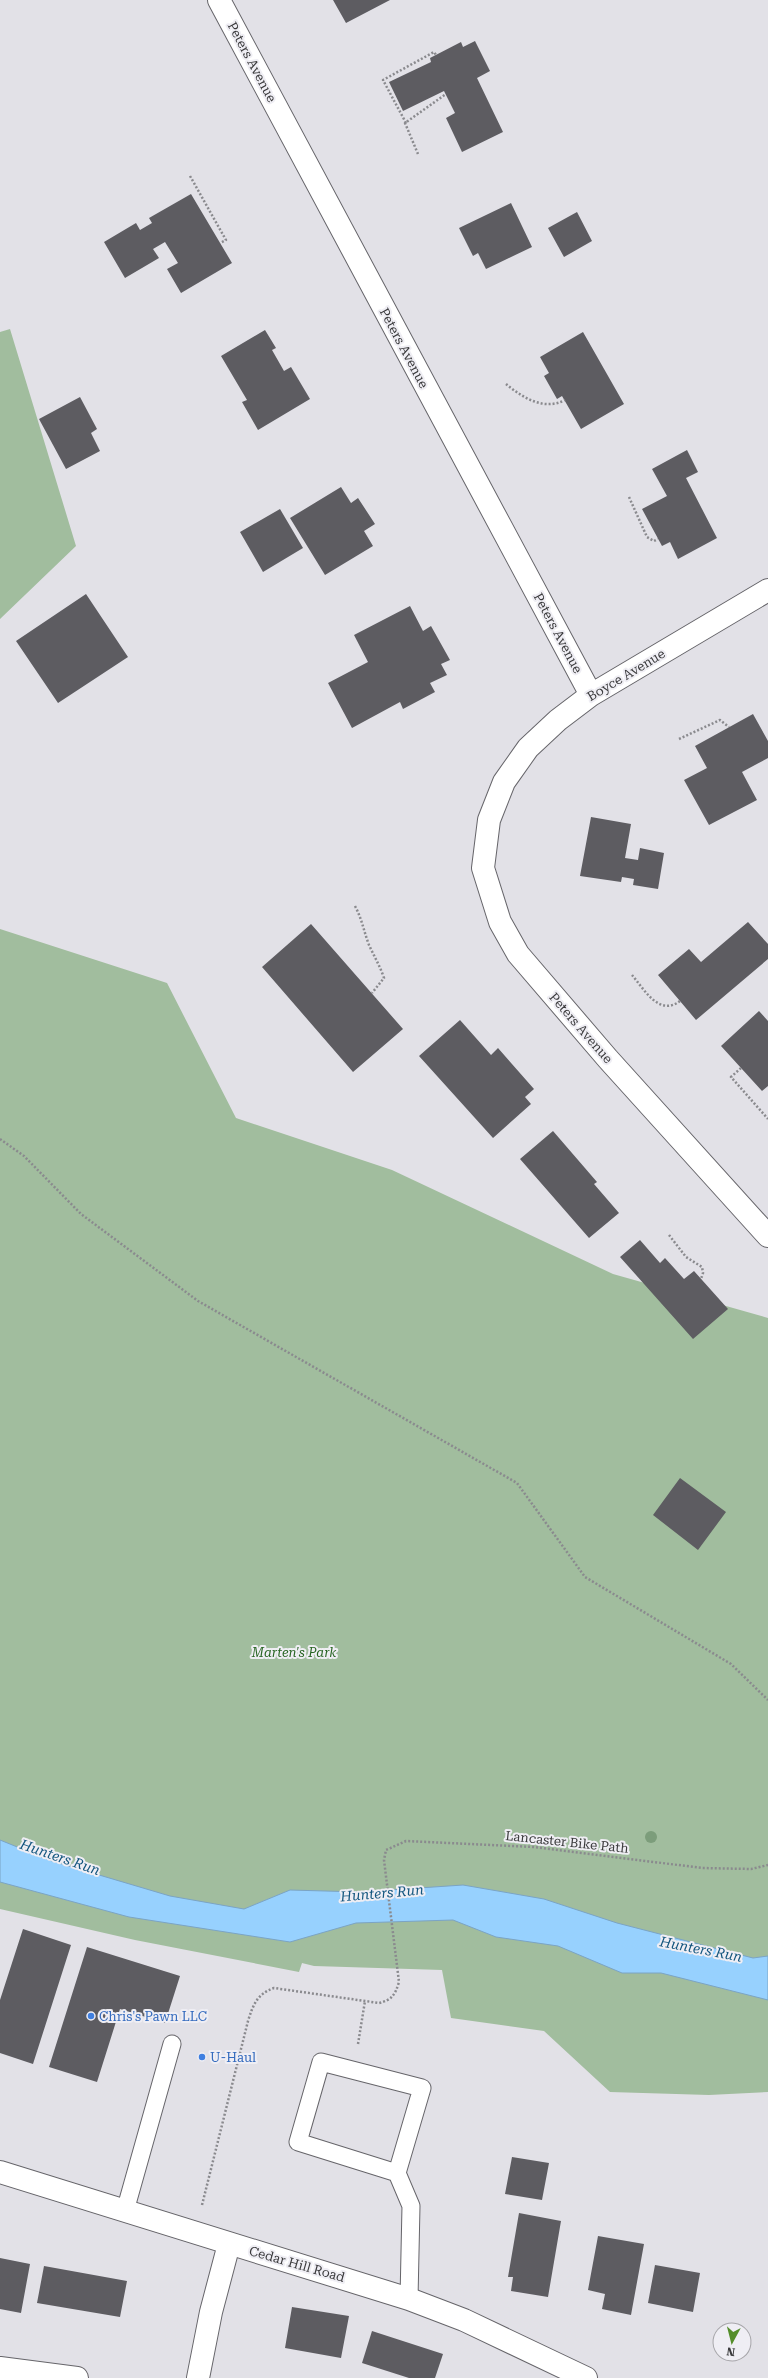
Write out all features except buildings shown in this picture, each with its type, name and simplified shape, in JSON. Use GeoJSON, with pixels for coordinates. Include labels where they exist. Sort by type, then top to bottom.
{"type":"FeatureCollection","features":[{"type":"Feature","properties":{"kind":"street","name":"Peters Avenue"},"geometry":{"type":"LineString","coordinates":[[219,0],[591,695]]}},
{"type":"Feature","properties":{"kind":"street","name":"Boyce Avenue"},"geometry":{"type":"LineString","coordinates":[[504,782],[528,748],[558,720],[591,695],[768,590]]}},
{"type":"Feature","properties":{"kind":"street","name":"Peters Avenue"},"geometry":{"type":"LineString","coordinates":[[504,782],[489,820],[484,868],[500,922],[518,954],[588,1036],[768,1236]]}},
{"type":"Feature","properties":{"kind":"street","name":"Cedar Hill Road"},"geometry":{"type":"LineString","coordinates":[[0,2172],[229,2244],[353,2280],[409,2299],[464,2320],[586,2378]]}},
{"type":"Feature","properties":{"kind":"street"},"geometry":{"type":"LineString","coordinates":[[198,2378],[211,2312],[229,2244]]}},
{"type":"Feature","properties":{"kind":"street"},"geometry":{"type":"LineString","coordinates":[[0,2368],[77,2378]]}},
{"type":"Feature","properties":{"kind":"lane"},"geometry":{"type":"LineString","coordinates":[[125,2211],[172,2044]]}},
{"type":"Feature","properties":{"kind":"lane"},"geometry":{"type":"LineString","coordinates":[[397,2173],[298,2142],[321,2062],[422,2088],[397,2173],[411,2206],[409,2299]]}},
{"type":"Feature","properties":{"kind":"path"},"geometry":{"type":"LineString","coordinates":[[418,154],[406,123],[383,80],[434,52],[436,55]]}},
{"type":"Feature","properties":{"kind":"path"},"geometry":{"type":"LineString","coordinates":[[406,123],[446,94]]}},
{"type":"Feature","properties":{"kind":"path"},"geometry":{"type":"LineString","coordinates":[[190,176],[226,240],[220,243]]}},
{"type":"Feature","properties":{"kind":"path"},"geometry":{"type":"LineString","coordinates":[[506,384],[519,395],[541,404],[556,405],[565,400]]}},
{"type":"Feature","properties":{"kind":"path"},"geometry":{"type":"LineString","coordinates":[[629,497],[647,537],[654,541],[658,538]]}},
{"type":"Feature","properties":{"kind":"path"},"geometry":{"type":"LineString","coordinates":[[679,739],[720,720],[729,728]]}},
{"type":"Feature","properties":{"kind":"path"},"geometry":{"type":"LineString","coordinates":[[354,906],[362,919],[370,946],[378,960],[384,978],[372,993]]}},
{"type":"Feature","properties":{"kind":"path"},"geometry":{"type":"LineString","coordinates":[[632,974],[651,998],[662,1006],[673,1006],[680,1001]]}},
{"type":"Feature","properties":{"kind":"path"},"geometry":{"type":"LineString","coordinates":[[741,1068],[731,1078],[768,1119]]}},
{"type":"Feature","properties":{"kind":"path"},"geometry":{"type":"LineString","coordinates":[[0,1139],[24,1156],[81,1214],[198,1301],[517,1483],[585,1578],[731,1664],[768,1700]]}},
{"type":"Feature","properties":{"kind":"path"},"geometry":{"type":"LineString","coordinates":[[669,1235],[686,1257],[702,1267],[704,1273],[701,1278]]}},
{"type":"Feature","properties":{"kind":"path","name":"Lancaster Bike Path"},"geometry":{"type":"LineString","coordinates":[[365,2001],[388,2001],[395,1995],[399,1982],[384,1860],[386,1850],[406,1841],[534,1847],[702,1868],[751,1869],[768,1865]]}},
{"type":"Feature","properties":{"kind":"path"},"geometry":{"type":"LineString","coordinates":[[201,2209],[248,2021],[254,2004],[262,1992],[274,1988],[365,2001],[354,2070]]}},
{"type":"Feature","properties":{"kind":"green space"},"geometry":{"type":"Polygon","coordinates":[[[10,329],[76,546],[0,619],[0,332],[10,329]]]}},
{"type":"Feature","properties":{"kind":"green space","name":"Marten's Park"},"geometry":{"type":"Polygon","coordinates":[[[0,929],[167,983],[236,1118],[392,1170],[613,1274],[768,1318],[768,2092],[709,2095],[610,2092],[544,2031],[451,2018],[442,1970],[314,1966],[302,1963],[299,1972],[135,1940],[0,1909],[0,929]]]}},
{"type":"Feature","properties":{"kind":"water","name":"Hunters Run"},"geometry":{"type":"Polygon","coordinates":[[[0,1840],[52,1861],[170,1896],[244,1909],[290,1890],[360,1892],[463,1885],[544,1899],[617,1923],[753,1958],[768,1956],[768,2000],[661,1973],[622,1973],[558,1946],[496,1937],[453,1920],[356,1923],[290,1942],[129,1917],[0,1882],[0,1840]]]}},
{"type":"Feature","properties":{"kind":"place","name":"Chris's Pawn LLC"},"geometry":{"type":"Point","coordinates":[91,2016]}},
{"type":"Feature","properties":{"kind":"place","name":"U-Haul"},"geometry":{"type":"Point","coordinates":[202,2057]}}]}
